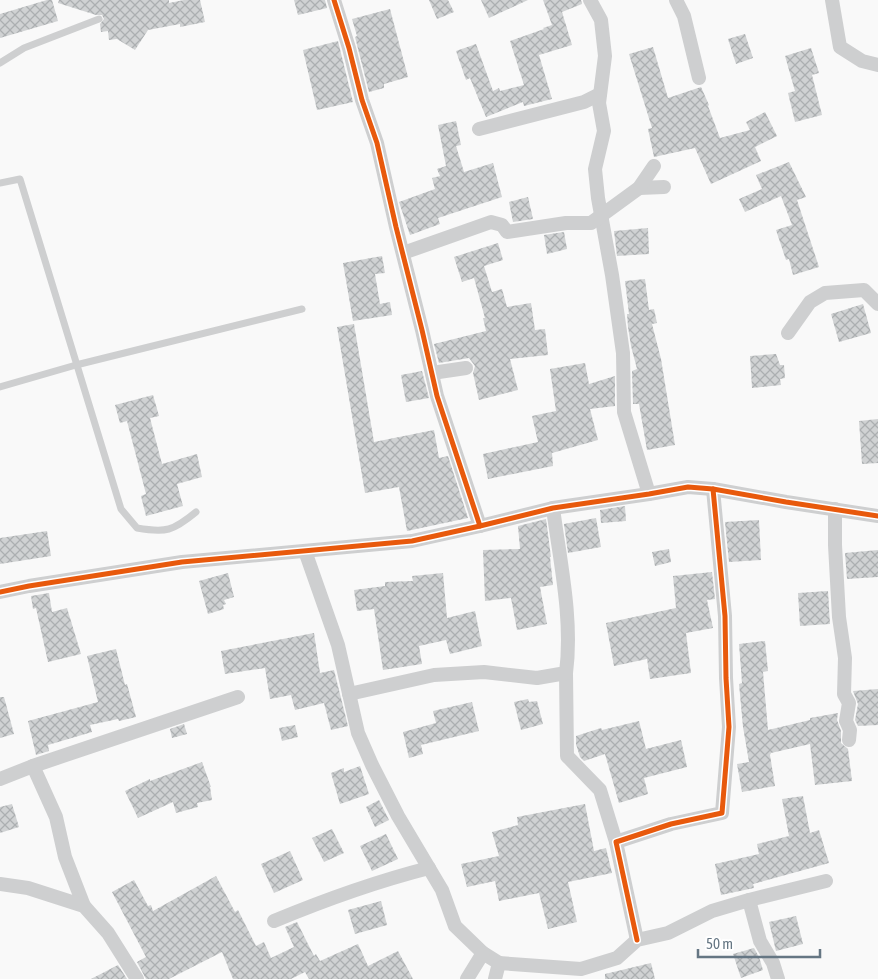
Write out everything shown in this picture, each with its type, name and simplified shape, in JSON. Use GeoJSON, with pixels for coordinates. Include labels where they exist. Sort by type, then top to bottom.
{"type":"FeatureCollection","features":[{"type":"Feature","properties":{"kind":"street"},"geometry":{"type":"LineString","coordinates":[[334,0],[349,48],[362,100],[377,142],[437,396],[480,526]]}},
{"type":"Feature","properties":{"kind":"street"},"geometry":{"type":"LineString","coordinates":[[590,0],[601,20],[605,56],[599,104],[604,131],[595,169],[598,198],[623,353],[624,412],[649,494]]}},
{"type":"Feature","properties":{"kind":"street"},"geometry":{"type":"LineString","coordinates":[[676,0],[684,16],[699,78]]}},
{"type":"Feature","properties":{"kind":"street"},"geometry":{"type":"LineString","coordinates":[[832,0],[840,47],[862,62],[878,65]]}},
{"type":"Feature","properties":{"kind":"street"},"geometry":{"type":"LineString","coordinates":[[479,129],[584,102],[600,94]]}},
{"type":"Feature","properties":{"kind":"street"},"geometry":{"type":"LineString","coordinates":[[403,253],[491,222],[502,225],[507,232],[566,223],[591,223],[639,188],[654,166]]}},
{"type":"Feature","properties":{"kind":"street"},"geometry":{"type":"LineString","coordinates":[[639,188],[664,187]]}},
{"type":"Feature","properties":{"kind":"street"},"geometry":{"type":"LineString","coordinates":[[788,333],[810,302],[825,293],[864,290],[878,304]]}},
{"type":"Feature","properties":{"kind":"street"},"geometry":{"type":"LineString","coordinates":[[432,373],[466,368]]}},
{"type":"Feature","properties":{"kind":"street"},"geometry":{"type":"LineString","coordinates":[[0,592],[182,562],[412,541],[553,508],[688,487],[713,489],[878,516]]}},
{"type":"Feature","properties":{"kind":"street"},"geometry":{"type":"LineString","coordinates":[[616,842],[671,824],[722,813],[729,728],[725,616],[713,489]]}},
{"type":"Feature","properties":{"kind":"street"},"geometry":{"type":"LineString","coordinates":[[553,508],[568,628],[569,650],[566,674],[567,756],[600,790],[616,842],[637,940]]}},
{"type":"Feature","properties":{"kind":"street"},"geometry":{"type":"LineString","coordinates":[[835,509],[839,617],[845,658],[844,694],[849,703],[846,721],[850,730],[849,740]]}},
{"type":"Feature","properties":{"kind":"street"},"geometry":{"type":"LineString","coordinates":[[305,551],[338,645],[358,734],[398,816],[442,890],[455,926],[483,953],[499,963],[581,968],[617,958],[637,940],[668,933],[712,911],[826,881]]}},
{"type":"Feature","properties":{"kind":"street"},"geometry":{"type":"LineString","coordinates":[[349,694],[434,675],[484,672],[537,678],[566,674]]}},
{"type":"Feature","properties":{"kind":"street"},"geometry":{"type":"LineString","coordinates":[[0,779],[33,766],[238,697]]}},
{"type":"Feature","properties":{"kind":"street"},"geometry":{"type":"LineString","coordinates":[[33,766],[56,817],[64,857],[84,906],[108,933],[137,979]]}},
{"type":"Feature","properties":{"kind":"street"},"geometry":{"type":"LineString","coordinates":[[274,921],[378,881],[429,868]]}},
{"type":"Feature","properties":{"kind":"street"},"geometry":{"type":"LineString","coordinates":[[0,884],[28,888],[84,906]]}},
{"type":"Feature","properties":{"kind":"street"},"geometry":{"type":"LineString","coordinates":[[749,900],[760,941],[773,963],[778,979]]}},
{"type":"Feature","properties":{"kind":"street"},"geometry":{"type":"LineString","coordinates":[[467,979],[483,953]]}},
{"type":"Feature","properties":{"kind":"street"},"geometry":{"type":"LineString","coordinates":[[495,979],[499,963]]}},
{"type":"Feature","properties":{"kind":"lane"},"geometry":{"type":"LineString","coordinates":[[0,63],[24,48],[99,19]]}},
{"type":"Feature","properties":{"kind":"lane"},"geometry":{"type":"LineString","coordinates":[[0,182],[20,178],[121,509],[138,528],[159,532],[180,525],[196,512]]}},
{"type":"Feature","properties":{"kind":"lane"},"geometry":{"type":"LineString","coordinates":[[0,387],[76,365],[302,309]]}},
{"type":"Feature","properties":{"kind":"building"},"geometry":{"type":"Polygon","coordinates":[[[52,0],[58,21],[0,38],[0,14],[52,0]]]}},
{"type":"Feature","properties":{"kind":"building"},"geometry":{"type":"Polygon","coordinates":[[[59,0],[169,0],[169,3],[184,0],[200,0],[205,22],[148,30],[135,50],[117,39],[109,40],[108,31],[101,32],[100,24],[104,19],[102,15],[96,15],[58,3],[59,0]]]}},
{"type":"Feature","properties":{"kind":"building"},"geometry":{"type":"Polygon","coordinates":[[[294,0],[325,0],[327,8],[298,15],[294,0]]]}},
{"type":"Feature","properties":{"kind":"building"},"geometry":{"type":"Polygon","coordinates":[[[429,0],[448,0],[454,12],[437,19],[429,0]]]}},
{"type":"Feature","properties":{"kind":"building"},"geometry":{"type":"Polygon","coordinates":[[[481,0],[528,0],[489,18],[481,0]]]}},
{"type":"Feature","properties":{"kind":"building"},"geometry":{"type":"Polygon","coordinates":[[[543,0],[581,0],[582,4],[562,12],[572,45],[539,55],[552,99],[524,106],[523,102],[486,117],[470,78],[466,80],[456,51],[476,44],[493,91],[499,88],[500,91],[524,85],[510,41],[552,25],[543,0]]]}},
{"type":"Feature","properties":{"kind":"building"},"geometry":{"type":"Polygon","coordinates":[[[390,9],[408,77],[384,84],[384,88],[369,92],[352,19],[390,9]]]}},
{"type":"Feature","properties":{"kind":"building"},"geometry":{"type":"Polygon","coordinates":[[[745,34],[753,58],[736,64],[728,39],[745,34]]]}},
{"type":"Feature","properties":{"kind":"building"},"geometry":{"type":"Polygon","coordinates":[[[338,41],[353,102],[317,110],[303,50],[338,41]]]}},
{"type":"Feature","properties":{"kind":"building"},"geometry":{"type":"Polygon","coordinates":[[[653,47],[668,98],[701,87],[720,138],[750,130],[746,122],[765,112],[777,136],[755,147],[761,161],[711,184],[695,148],[654,157],[648,129],[652,128],[629,54],[653,47]]]}},
{"type":"Feature","properties":{"kind":"building"},"geometry":{"type":"Polygon","coordinates":[[[811,48],[819,73],[812,75],[822,115],[795,122],[788,93],[795,91],[785,56],[811,48]]]}},
{"type":"Feature","properties":{"kind":"building"},"geometry":{"type":"Polygon","coordinates":[[[456,121],[461,145],[456,146],[464,172],[493,163],[502,197],[438,218],[440,224],[410,235],[399,202],[435,189],[432,178],[440,176],[437,169],[446,166],[438,125],[456,121]]]}},
{"type":"Feature","properties":{"kind":"building"},"geometry":{"type":"Polygon","coordinates":[[[789,162],[806,197],[797,200],[819,267],[793,275],[789,259],[786,260],[776,230],[792,225],[781,196],[745,212],[739,199],[762,189],[756,175],[789,162]]]}},
{"type":"Feature","properties":{"kind":"building"},"geometry":{"type":"Polygon","coordinates":[[[528,197],[533,219],[513,222],[509,202],[528,197]]]}},
{"type":"Feature","properties":{"kind":"building"},"geometry":{"type":"Polygon","coordinates":[[[648,228],[649,254],[617,256],[614,231],[648,228]]]}},
{"type":"Feature","properties":{"kind":"building"},"geometry":{"type":"Polygon","coordinates":[[[564,232],[567,249],[547,254],[544,235],[564,232]]]}},
{"type":"Feature","properties":{"kind":"building"},"geometry":{"type":"Polygon","coordinates":[[[498,243],[503,260],[484,266],[492,292],[502,289],[507,307],[531,303],[535,330],[545,329],[548,355],[510,359],[518,390],[479,400],[473,373],[475,366],[469,358],[439,363],[434,344],[486,331],[483,318],[485,318],[474,278],[462,282],[454,257],[498,243]]]}},
{"type":"Feature","properties":{"kind":"building"},"geometry":{"type":"Polygon","coordinates":[[[382,256],[385,273],[375,274],[380,304],[390,302],[392,315],[353,321],[343,263],[382,256]]]}},
{"type":"Feature","properties":{"kind":"building"},"geometry":{"type":"Polygon","coordinates":[[[645,279],[649,310],[654,309],[657,323],[652,324],[661,359],[675,445],[647,450],[639,404],[633,404],[632,371],[637,369],[628,327],[627,314],[629,314],[625,281],[645,279]]]}},
{"type":"Feature","properties":{"kind":"building"},"geometry":{"type":"Polygon","coordinates":[[[863,304],[871,333],[839,342],[831,314],[863,304]]]}},
{"type":"Feature","properties":{"kind":"building"},"geometry":{"type":"Polygon","coordinates":[[[354,324],[374,442],[434,430],[439,458],[448,456],[468,518],[407,531],[399,487],[365,493],[337,327],[354,324]]]}},
{"type":"Feature","properties":{"kind":"building"},"geometry":{"type":"Polygon","coordinates":[[[776,354],[780,365],[784,365],[785,378],[780,379],[781,385],[752,388],[750,356],[776,354]]]}},
{"type":"Feature","properties":{"kind":"building"},"geometry":{"type":"Polygon","coordinates":[[[585,363],[589,384],[615,376],[615,406],[590,409],[598,440],[552,453],[553,466],[488,479],[483,454],[538,442],[532,416],[556,411],[550,369],[585,363]]]}},
{"type":"Feature","properties":{"kind":"building"},"geometry":{"type":"Polygon","coordinates":[[[422,371],[429,398],[406,402],[401,375],[422,371]]]}},
{"type":"Feature","properties":{"kind":"building"},"geometry":{"type":"Polygon","coordinates":[[[153,395],[159,416],[150,418],[162,464],[197,454],[202,477],[177,484],[183,506],[146,516],[141,496],[146,494],[127,421],[120,423],[115,405],[153,395]]]}},
{"type":"Feature","properties":{"kind":"building"},"geometry":{"type":"Polygon","coordinates":[[[878,419],[878,463],[862,464],[859,421],[878,419]]]}},
{"type":"Feature","properties":{"kind":"building"},"geometry":{"type":"Polygon","coordinates":[[[625,506],[626,521],[601,523],[600,510],[625,506]]]}},
{"type":"Feature","properties":{"kind":"building"},"geometry":{"type":"Polygon","coordinates":[[[596,518],[601,547],[568,553],[564,524],[596,518]]]}},
{"type":"Feature","properties":{"kind":"building"},"geometry":{"type":"Polygon","coordinates":[[[546,519],[553,585],[540,587],[547,624],[517,630],[511,598],[485,601],[483,550],[520,549],[518,526],[546,519]]]}},
{"type":"Feature","properties":{"kind":"building"},"geometry":{"type":"Polygon","coordinates":[[[759,520],[761,560],[729,562],[725,522],[759,520]]]}},
{"type":"Feature","properties":{"kind":"building"},"geometry":{"type":"Polygon","coordinates":[[[47,531],[51,556],[0,564],[0,538],[47,531]]]}},
{"type":"Feature","properties":{"kind":"building"},"geometry":{"type":"Polygon","coordinates":[[[669,549],[671,562],[655,566],[652,552],[669,549]]]}},
{"type":"Feature","properties":{"kind":"building"},"geometry":{"type":"Polygon","coordinates":[[[878,550],[878,577],[847,579],[845,553],[878,550]]]}},
{"type":"Feature","properties":{"kind":"building"},"geometry":{"type":"Polygon","coordinates":[[[712,572],[715,599],[707,600],[713,628],[686,633],[691,673],[650,679],[647,659],[614,666],[606,623],[676,608],[673,576],[712,572]]]}},
{"type":"Feature","properties":{"kind":"building"},"geometry":{"type":"Polygon","coordinates":[[[228,573],[234,597],[224,600],[226,604],[223,605],[224,609],[208,614],[199,581],[228,573]]]}},
{"type":"Feature","properties":{"kind":"building"},"geometry":{"type":"Polygon","coordinates":[[[443,573],[447,618],[475,611],[482,646],[450,654],[446,640],[419,646],[422,664],[383,670],[374,609],[357,611],[354,590],[385,586],[385,582],[413,581],[412,576],[443,573]]]}},
{"type":"Feature","properties":{"kind":"building"},"geometry":{"type":"Polygon","coordinates":[[[828,591],[830,624],[800,626],[798,593],[828,591]]]}},
{"type":"Feature","properties":{"kind":"building"},"geometry":{"type":"Polygon","coordinates":[[[49,593],[52,612],[67,608],[81,654],[48,662],[36,608],[33,609],[31,596],[49,593]]]}},
{"type":"Feature","properties":{"kind":"building"},"geometry":{"type":"Polygon","coordinates":[[[314,633],[320,673],[334,670],[348,726],[331,730],[324,703],[295,710],[291,695],[270,699],[265,668],[225,674],[221,651],[314,633]]]}},
{"type":"Feature","properties":{"kind":"building"},"geometry":{"type":"Polygon","coordinates":[[[765,641],[768,671],[763,672],[768,730],[810,720],[810,718],[838,713],[837,720],[841,731],[841,743],[848,749],[852,781],[815,785],[810,744],[771,753],[775,786],[742,792],[737,764],[749,762],[743,727],[739,684],[742,683],[739,644],[765,641]]]}},
{"type":"Feature","properties":{"kind":"building"},"geometry":{"type":"Polygon","coordinates":[[[116,649],[125,685],[127,684],[136,717],[90,725],[92,732],[48,745],[49,751],[36,755],[28,721],[98,702],[87,656],[116,649]]]}},
{"type":"Feature","properties":{"kind":"building"},"geometry":{"type":"Polygon","coordinates":[[[878,689],[878,725],[858,726],[855,720],[858,704],[853,691],[878,689]]]}},
{"type":"Feature","properties":{"kind":"building"},"geometry":{"type":"Polygon","coordinates":[[[0,697],[4,697],[14,734],[0,738],[0,697]]]}},
{"type":"Feature","properties":{"kind":"building"},"geometry":{"type":"Polygon","coordinates":[[[528,699],[529,702],[537,701],[543,724],[521,730],[514,702],[528,699]]]}},
{"type":"Feature","properties":{"kind":"building"},"geometry":{"type":"Polygon","coordinates":[[[472,702],[479,731],[421,745],[423,754],[409,758],[403,732],[436,723],[433,711],[472,702]]]}},
{"type":"Feature","properties":{"kind":"building"},"geometry":{"type":"Polygon","coordinates":[[[639,721],[646,749],[681,740],[687,767],[644,778],[648,794],[619,803],[605,754],[584,761],[580,757],[576,736],[601,728],[602,730],[639,721]]]}},
{"type":"Feature","properties":{"kind":"building"},"geometry":{"type":"Polygon","coordinates":[[[184,724],[187,734],[172,738],[170,729],[184,724]]]}},
{"type":"Feature","properties":{"kind":"building"},"geometry":{"type":"Polygon","coordinates":[[[295,725],[298,737],[282,741],[279,728],[295,725]]]}},
{"type":"Feature","properties":{"kind":"building"},"geometry":{"type":"Polygon","coordinates":[[[202,762],[211,787],[212,800],[197,803],[198,807],[176,813],[173,802],[138,818],[125,791],[150,779],[150,781],[202,762]]]}},
{"type":"Feature","properties":{"kind":"building"},"geometry":{"type":"Polygon","coordinates":[[[360,766],[369,794],[340,804],[331,773],[344,768],[344,772],[360,766]]]}},
{"type":"Feature","properties":{"kind":"building"},"geometry":{"type":"Polygon","coordinates":[[[803,796],[810,833],[819,830],[829,863],[753,884],[754,888],[721,895],[715,864],[759,854],[757,844],[789,836],[782,799],[803,796]]]}},
{"type":"Feature","properties":{"kind":"building"},"geometry":{"type":"Polygon","coordinates":[[[379,800],[389,820],[375,827],[366,807],[379,800]]]}},
{"type":"Feature","properties":{"kind":"building"},"geometry":{"type":"Polygon","coordinates":[[[12,804],[19,827],[0,833],[0,807],[12,804]]]}},
{"type":"Feature","properties":{"kind":"building"},"geometry":{"type":"Polygon","coordinates":[[[585,804],[594,851],[606,848],[612,873],[568,882],[577,922],[548,929],[539,893],[499,901],[495,881],[467,887],[461,864],[499,856],[492,832],[518,825],[517,817],[585,804]]]}},
{"type":"Feature","properties":{"kind":"building"},"geometry":{"type":"Polygon","coordinates":[[[332,829],[344,853],[324,862],[312,838],[332,829]]]}},
{"type":"Feature","properties":{"kind":"building"},"geometry":{"type":"Polygon","coordinates":[[[386,834],[398,859],[372,871],[360,846],[386,834]]]}},
{"type":"Feature","properties":{"kind":"building"},"geometry":{"type":"Polygon","coordinates":[[[290,851],[303,880],[274,893],[261,864],[290,851]]]}},
{"type":"Feature","properties":{"kind":"building"},"geometry":{"type":"Polygon","coordinates":[[[216,876],[235,912],[238,910],[256,946],[264,942],[271,958],[294,947],[285,927],[297,922],[314,956],[316,954],[320,961],[358,944],[368,966],[398,951],[413,979],[309,979],[305,972],[291,979],[233,979],[222,952],[169,979],[146,979],[137,962],[146,957],[112,892],[134,880],[148,906],[151,905],[153,911],[216,876]]]}},
{"type":"Feature","properties":{"kind":"building"},"geometry":{"type":"Polygon","coordinates":[[[381,901],[387,925],[355,934],[348,910],[381,901]]]}},
{"type":"Feature","properties":{"kind":"building"},"geometry":{"type":"Polygon","coordinates":[[[796,916],[803,944],[776,951],[769,922],[796,916]]]}},
{"type":"Feature","properties":{"kind":"building"},"geometry":{"type":"Polygon","coordinates":[[[754,948],[763,970],[741,978],[733,954],[754,948]]]}},
{"type":"Feature","properties":{"kind":"building"},"geometry":{"type":"Polygon","coordinates":[[[651,963],[655,979],[605,979],[605,974],[651,963]]]}},
{"type":"Feature","properties":{"kind":"building"},"geometry":{"type":"Polygon","coordinates":[[[118,965],[127,979],[91,979],[118,965]]]}},
{"type":"Feature","properties":{"kind":"cycle path"},"geometry":{"type":"LineString","coordinates":[[334,0],[349,48],[362,100],[377,143],[437,396],[480,526]]}},
{"type":"Feature","properties":{"kind":"cycle path"},"geometry":{"type":"LineString","coordinates":[[0,592],[182,562],[412,541],[553,508],[688,487],[713,489],[878,516]]}},
{"type":"Feature","properties":{"kind":"cycle path"},"geometry":{"type":"LineString","coordinates":[[637,940],[616,842],[671,824],[722,813],[729,727],[725,616],[713,489]]}}]}
